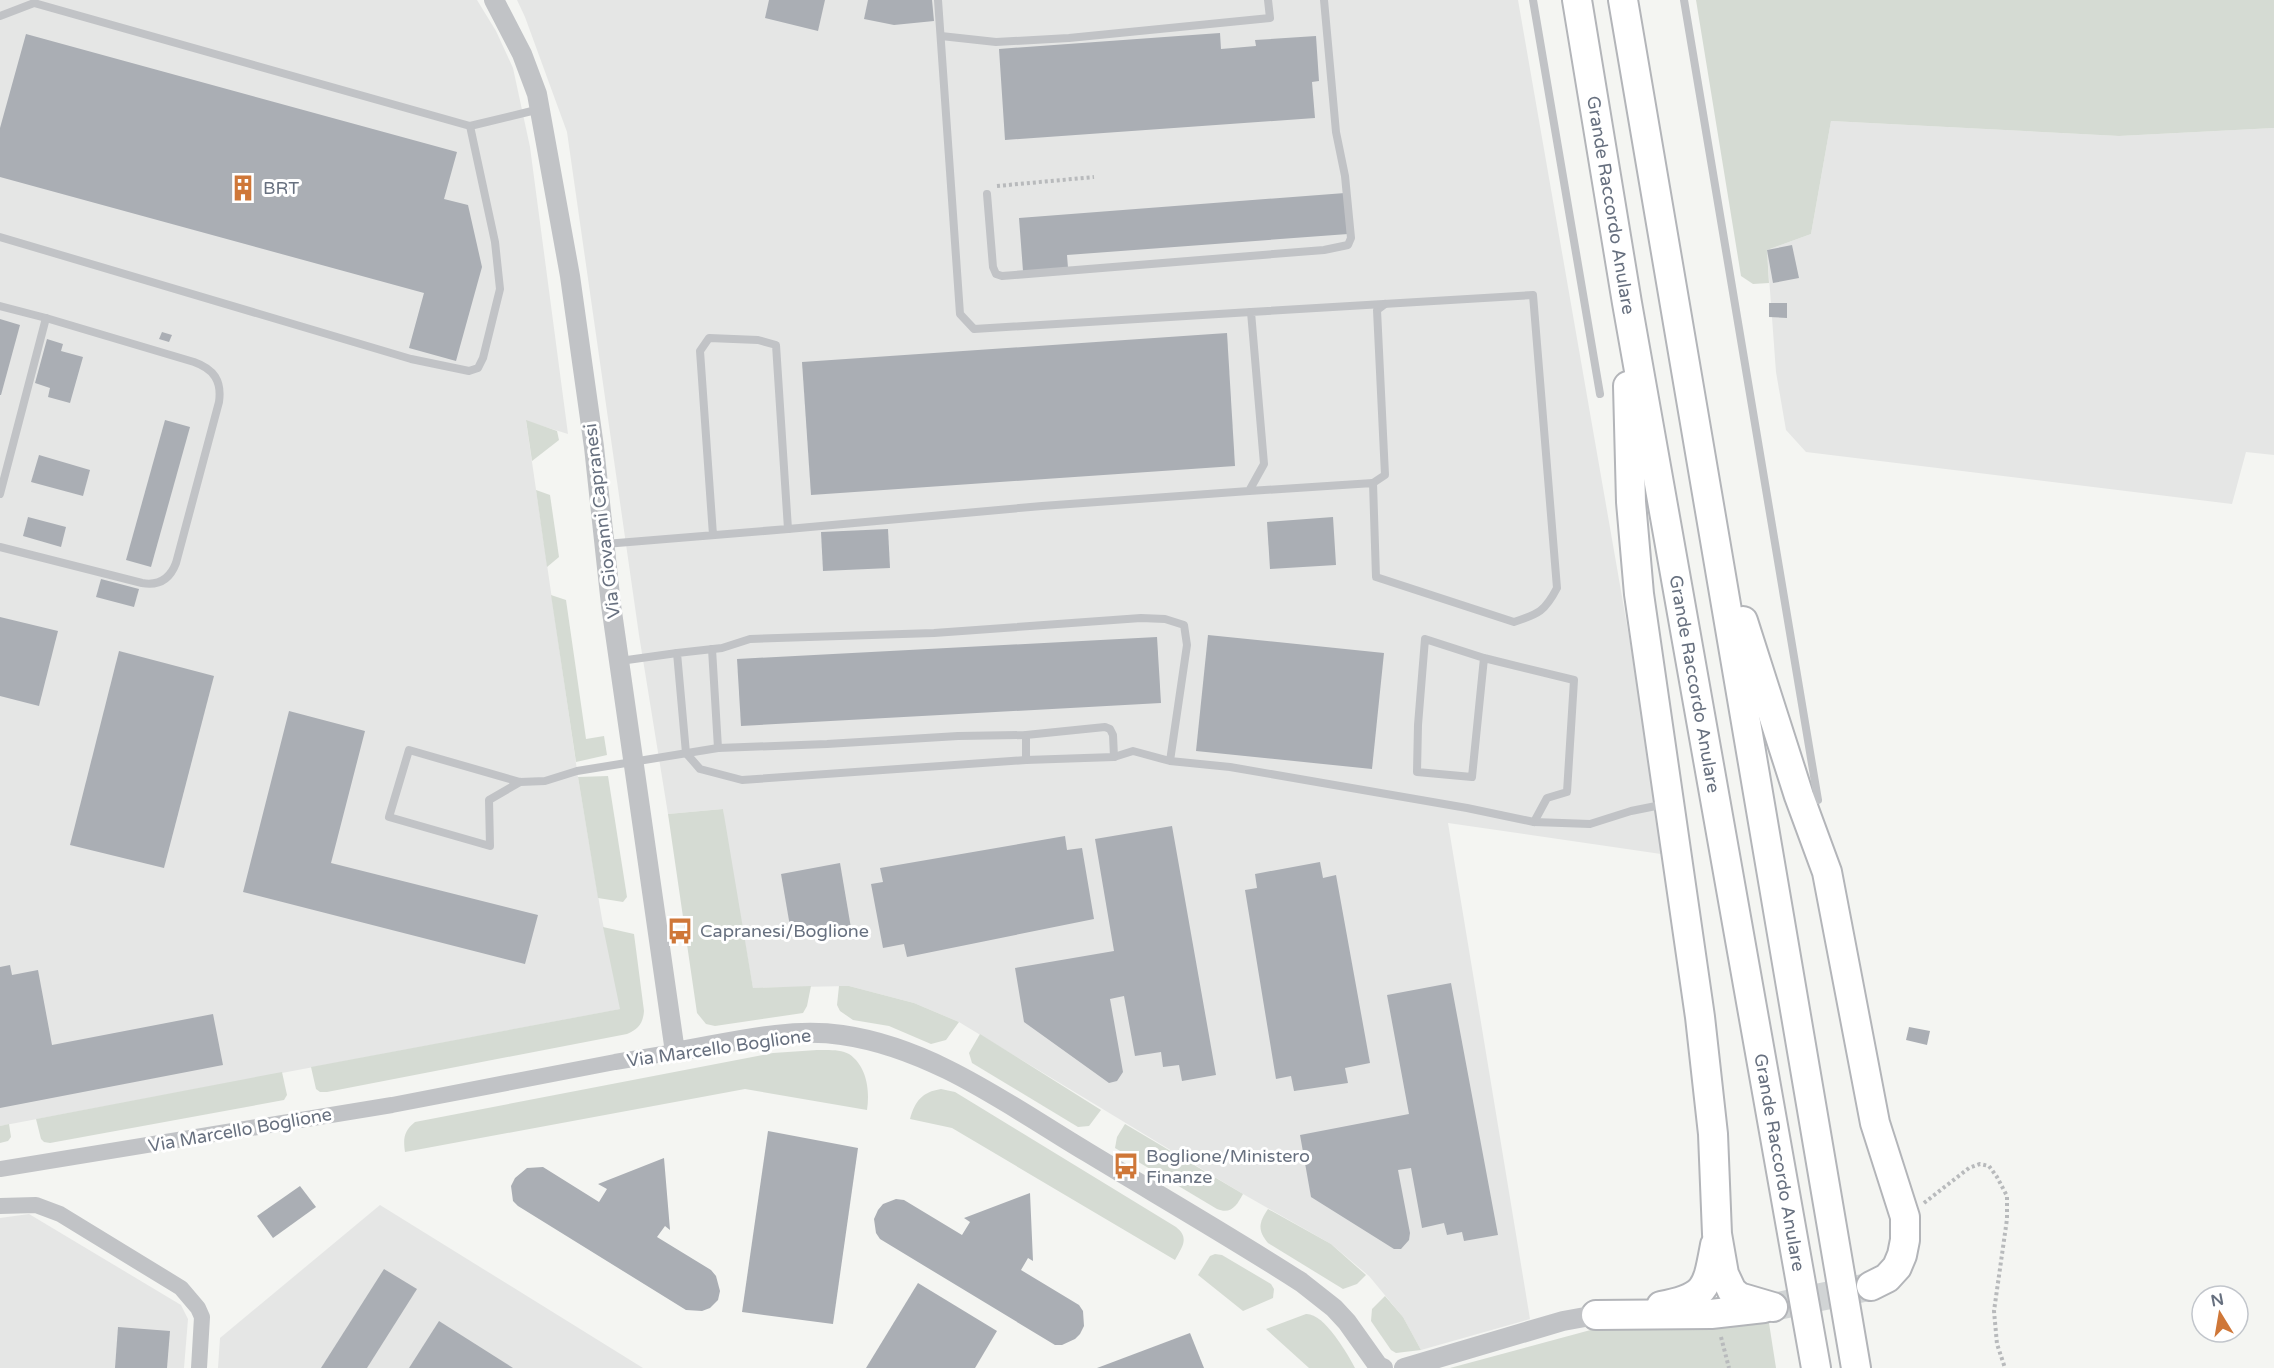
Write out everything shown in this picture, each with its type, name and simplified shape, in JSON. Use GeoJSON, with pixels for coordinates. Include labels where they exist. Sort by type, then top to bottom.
{"type":"FeatureCollection","features":[{"type":"Feature","properties":{"kind":"highway","name":"Grande Raccordo Anulare"},"geometry":{"type":"LineString","coordinates":[[1577,0],[1627,303],[1816,1368]]}},
{"type":"Feature","properties":{"kind":"highway"},"geometry":{"type":"LineString","coordinates":[[1623,0],[1856,1368]]}},
{"type":"Feature","properties":{"kind":"highway"},"geometry":{"type":"LineString","coordinates":[[1596,1315],[1728,1313],[1773,1307],[1739,1297],[1732,1291],[1724,1274],[1717,1234],[1713,1134],[1700,1017],[1642,624],[1629,471],[1627,303]]}},
{"type":"Feature","properties":{"kind":"highway"},"geometry":{"type":"LineString","coordinates":[[1712,524],[1799,796],[1827,872],[1875,1123],[1905,1217],[1905,1240],[1897,1267],[1887,1278],[1871,1286]]}},
{"type":"Feature","properties":{"kind":"highway"},"geometry":{"type":"LineString","coordinates":[[1596,1315],[1690,1300],[1704,1287],[1709,1277],[1717,1234]]}},
{"type":"Feature","properties":{"kind":"street","name":"Via Giovanni Capranesi"},"geometry":{"type":"LineString","coordinates":[[494,0],[522,54],[541,109],[576,314],[620,661],[675,1052]]}},
{"type":"Feature","properties":{"kind":"street","name":"Via Marcello Boglione"},"geometry":{"type":"LineString","coordinates":[[0,1169],[383,1106],[675,1052],[767,1037],[825,1034],[876,1042],[918,1056],[978,1088],[1301,1282],[1334,1308],[1353,1329],[1380,1368]]}},
{"type":"Feature","properties":{"kind":"street"},"geometry":{"type":"LineString","coordinates":[[0,1206],[27,1204],[50,1210],[181,1288],[198,1308],[202,1317],[199,1368]]}},
{"type":"Feature","properties":{"kind":"street"},"geometry":{"type":"LineString","coordinates":[[1404,1368],[1563,1321],[1596,1315]]}},
{"type":"Feature","properties":{"kind":"lane"},"geometry":{"type":"LineString","coordinates":[[938,0],[960,314],[974,329],[1533,295],[1557,588],[1547,606],[1532,616],[1514,621],[1376,577],[1373,483]]}},
{"type":"Feature","properties":{"kind":"lane"},"geometry":{"type":"LineString","coordinates":[[940,36],[996,42],[1270,18],[1268,0]]}},
{"type":"Feature","properties":{"kind":"lane"},"geometry":{"type":"LineString","coordinates":[[987,190],[993,267],[996,274],[1002,276],[1323,250],[1348,245],[1351,238],[1345,176],[1336,132],[1324,0]]}},
{"type":"Feature","properties":{"kind":"lane"},"geometry":{"type":"LineString","coordinates":[[1533,0],[1600,394]]}},
{"type":"Feature","properties":{"kind":"lane"},"geometry":{"type":"LineString","coordinates":[[1684,0],[1818,801]]}},
{"type":"Feature","properties":{"kind":"lane"},"geometry":{"type":"LineString","coordinates":[[0,16],[34,3],[470,126],[541,109]]}},
{"type":"Feature","properties":{"kind":"lane"},"geometry":{"type":"LineString","coordinates":[[0,237],[411,359],[469,371],[478,368],[483,358],[500,289],[495,242],[470,126]]}},
{"type":"Feature","properties":{"kind":"lane"},"geometry":{"type":"LineString","coordinates":[[605,544],[1042,506],[1373,483],[1385,475],[1377,310],[1386,303]]}},
{"type":"Feature","properties":{"kind":"lane"},"geometry":{"type":"LineString","coordinates":[[0,306],[201,365],[216,376],[220,384],[219,402],[177,563],[171,575],[164,581],[142,583],[0,547]]}},
{"type":"Feature","properties":{"kind":"lane"},"geometry":{"type":"LineString","coordinates":[[1250,491],[1264,464],[1251,312]]}},
{"type":"Feature","properties":{"kind":"lane"},"geometry":{"type":"LineString","coordinates":[[0,494],[46,318]]}},
{"type":"Feature","properties":{"kind":"lane"},"geometry":{"type":"LineString","coordinates":[[713,535],[700,351],[709,338],[758,340],[776,345],[788,529]]}},
{"type":"Feature","properties":{"kind":"lane"},"geometry":{"type":"LineString","coordinates":[[620,661],[722,648],[750,639],[934,633],[1141,618],[1165,619],[1184,625],[1187,645],[1170,761]]}},
{"type":"Feature","properties":{"kind":"lane"},"geometry":{"type":"LineString","coordinates":[[1485,658],[1472,777],[1417,772],[1418,725],[1425,639],[1485,658],[1574,680],[1567,792],[1547,798],[1534,822]]}},
{"type":"Feature","properties":{"kind":"lane"},"geometry":{"type":"LineString","coordinates":[[712,649],[718,748]]}},
{"type":"Feature","properties":{"kind":"lane"},"geometry":{"type":"LineString","coordinates":[[677,653],[686,753],[700,769],[742,780],[1026,760],[1114,757],[1133,752],[1170,761],[1230,767],[1467,808],[1534,822],[1590,824],[1631,811],[1668,803]]}},
{"type":"Feature","properties":{"kind":"lane"},"geometry":{"type":"LineString","coordinates":[[520,782],[489,800],[490,846],[389,817],[409,750],[520,782],[545,781],[570,773],[718,748],[947,736],[1026,735],[1105,727],[1110,729],[1113,735],[1114,757]]}},
{"type":"Feature","properties":{"kind":"lane"},"geometry":{"type":"LineString","coordinates":[[1026,735],[1026,760]]}},
{"type":"Feature","properties":{"kind":"path"},"geometry":{"type":"LineString","coordinates":[[987,190],[1094,177]]}},
{"type":"Feature","properties":{"kind":"path"},"geometry":{"type":"LineString","coordinates":[[1905,1217],[1970,1168],[1980,1164],[1989,1167],[1997,1177],[2007,1196],[2007,1220],[1994,1311],[1997,1344],[2005,1368]]}},
{"type":"Feature","properties":{"kind":"path"},"geometry":{"type":"LineString","coordinates":[[1720,1337],[1729,1368]]}},
{"type":"Feature","properties":{"kind":"shaded area"},"geometry":{"type":"Polygon","coordinates":[[[0,0],[477,0],[496,31],[513,68],[530,147],[568,434],[526,421],[578,777],[602,919],[621,1009],[0,1126],[0,0]]]}},
{"type":"Feature","properties":{"kind":"shaded area"},"geometry":{"type":"Polygon","coordinates":[[[517,0],[1518,0],[1632,654],[1661,854],[1448,823],[1530,1319],[1421,1350],[1403,1317],[1369,1276],[1331,1244],[1243,1194],[959,1022],[914,1003],[849,986],[753,988],[723,809],[668,814],[639,635],[567,132],[517,0]]]}},
{"type":"Feature","properties":{"kind":"shaded area"},"geometry":{"type":"Polygon","coordinates":[[[1696,0],[2274,0],[2274,128],[2119,136],[1831,121],[1811,234],[1767,250],[1769,283],[1753,284],[1741,276],[1696,0]]]}},
{"type":"Feature","properties":{"kind":"shaded area"},"geometry":{"type":"Polygon","coordinates":[[[1831,121],[2119,136],[2274,128],[2274,455],[2246,452],[2232,504],[1806,452],[1786,430],[1776,372],[1767,250],[1811,234],[1831,121]]]}},
{"type":"Feature","properties":{"kind":"shaded area"},"geometry":{"type":"Polygon","coordinates":[[[526,420],[557,431],[559,440],[532,461],[526,420]]]}},
{"type":"Feature","properties":{"kind":"shaded area"},"geometry":{"type":"Polygon","coordinates":[[[536,490],[550,495],[559,557],[547,567],[536,490]]]}},
{"type":"Feature","properties":{"kind":"shaded area"},"geometry":{"type":"Polygon","coordinates":[[[551,595],[566,600],[586,739],[604,736],[607,755],[576,762],[551,595]]]}},
{"type":"Feature","properties":{"kind":"shaded area"},"geometry":{"type":"Polygon","coordinates":[[[608,776],[627,897],[623,902],[598,898],[578,777],[608,776]]]}},
{"type":"Feature","properties":{"kind":"shaded area"},"geometry":{"type":"Polygon","coordinates":[[[723,809],[753,988],[811,986],[807,1006],[803,1013],[715,1026],[706,1024],[697,1013],[668,814],[723,809]]]}},
{"type":"Feature","properties":{"kind":"shaded area"},"geometry":{"type":"Polygon","coordinates":[[[603,927],[634,934],[644,1011],[641,1023],[631,1032],[327,1092],[320,1092],[316,1089],[311,1067],[620,1009],[603,927]]]}},
{"type":"Feature","properties":{"kind":"shaded area"},"geometry":{"type":"Polygon","coordinates":[[[839,986],[849,986],[914,1003],[959,1022],[946,1040],[931,1044],[889,1026],[853,1020],[840,1011],[837,1005],[839,986]]]}},
{"type":"Feature","properties":{"kind":"shaded area"},"geometry":{"type":"Polygon","coordinates":[[[980,1034],[1101,1110],[1089,1126],[1078,1127],[972,1063],[969,1053],[980,1034]]]}},
{"type":"Feature","properties":{"kind":"shaded area"},"geometry":{"type":"Polygon","coordinates":[[[842,1051],[849,1054],[860,1065],[866,1079],[867,1110],[745,1089],[405,1152],[405,1135],[415,1122],[773,1053],[842,1051]]]}},
{"type":"Feature","properties":{"kind":"shaded area"},"geometry":{"type":"Polygon","coordinates":[[[282,1072],[287,1095],[284,1100],[50,1143],[41,1139],[36,1119],[282,1072]]]}},
{"type":"Feature","properties":{"kind":"shaded area"},"geometry":{"type":"Polygon","coordinates":[[[941,1089],[955,1092],[1176,1227],[1184,1239],[1175,1260],[952,1128],[910,1119],[920,1098],[929,1092],[941,1089]]]}},
{"type":"Feature","properties":{"kind":"shaded area"},"geometry":{"type":"Polygon","coordinates":[[[9,1124],[11,1137],[8,1141],[0,1143],[0,1126],[9,1124]]]}},
{"type":"Feature","properties":{"kind":"shaded area"},"geometry":{"type":"Polygon","coordinates":[[[1125,1124],[1243,1194],[1238,1202],[1230,1210],[1217,1209],[1115,1148],[1117,1137],[1125,1124]]]}},
{"type":"Feature","properties":{"kind":"shaded area"},"geometry":{"type":"Polygon","coordinates":[[[380,1205],[643,1368],[218,1368],[220,1338],[380,1205]]]}},
{"type":"Feature","properties":{"kind":"shaded area"},"geometry":{"type":"Polygon","coordinates":[[[1268,1209],[1331,1244],[1366,1275],[1357,1284],[1343,1289],[1268,1243],[1260,1226],[1268,1209]]]}},
{"type":"Feature","properties":{"kind":"shaded area"},"geometry":{"type":"Polygon","coordinates":[[[29,1214],[181,1305],[188,1319],[184,1368],[0,1368],[0,1218],[29,1214]]]}},
{"type":"Feature","properties":{"kind":"shaded area"},"geometry":{"type":"Polygon","coordinates":[[[1222,1255],[1271,1284],[1274,1289],[1273,1298],[1243,1311],[1198,1275],[1210,1256],[1222,1255]]]}},
{"type":"Feature","properties":{"kind":"shaded area"},"geometry":{"type":"Polygon","coordinates":[[[1385,1296],[1403,1317],[1421,1350],[1396,1353],[1391,1350],[1371,1321],[1372,1309],[1385,1296]]]}},
{"type":"Feature","properties":{"kind":"shaded area"},"geometry":{"type":"Polygon","coordinates":[[[1306,1314],[1313,1315],[1327,1327],[1341,1344],[1355,1368],[1309,1368],[1266,1329],[1306,1314]]]}},
{"type":"Feature","properties":{"kind":"shaded area"},"geometry":{"type":"Polygon","coordinates":[[[1769,1323],[1776,1368],[1450,1368],[1598,1328],[1769,1323]]]}},
{"type":"Feature","properties":{"kind":"building"},"geometry":{"type":"Polygon","coordinates":[[[769,0],[825,0],[818,31],[765,18],[769,0]]]}},
{"type":"Feature","properties":{"kind":"building"},"geometry":{"type":"Polygon","coordinates":[[[868,0],[932,0],[934,21],[894,25],[864,19],[868,0]]]}},
{"type":"Feature","properties":{"kind":"building"},"geometry":{"type":"Polygon","coordinates":[[[1220,33],[1221,49],[1256,46],[1255,40],[1316,36],[1319,81],[1312,82],[1315,118],[1005,140],[999,49],[1220,33]]]}},
{"type":"Feature","properties":{"kind":"building","name":"BRT"},"geometry":{"type":"Polygon","coordinates":[[[26,34],[457,152],[444,199],[468,205],[482,267],[456,361],[409,348],[424,293],[0,177],[0,128],[26,34]]]}},
{"type":"Feature","properties":{"kind":"building"},"geometry":{"type":"Polygon","coordinates":[[[1345,193],[1348,234],[1067,255],[1068,268],[1023,271],[1019,218],[1345,193]]]}},
{"type":"Feature","properties":{"kind":"building"},"geometry":{"type":"Polygon","coordinates":[[[1792,245],[1799,278],[1773,283],[1767,250],[1792,245]]]}},
{"type":"Feature","properties":{"kind":"building"},"geometry":{"type":"Polygon","coordinates":[[[1769,303],[1787,303],[1787,318],[1769,317],[1769,303]]]}},
{"type":"Feature","properties":{"kind":"building"},"geometry":{"type":"Polygon","coordinates":[[[0,319],[20,325],[1,395],[0,395],[0,319]]]}},
{"type":"Feature","properties":{"kind":"building"},"geometry":{"type":"Polygon","coordinates":[[[162,332],[172,335],[169,342],[159,339],[162,332]]]}},
{"type":"Feature","properties":{"kind":"building"},"geometry":{"type":"Polygon","coordinates":[[[1227,333],[1235,466],[811,495],[802,362],[1227,333]]]}},
{"type":"Feature","properties":{"kind":"building"},"geometry":{"type":"Polygon","coordinates":[[[47,339],[63,344],[61,351],[83,357],[70,403],[48,397],[50,388],[35,383],[47,339]]]}},
{"type":"Feature","properties":{"kind":"building"},"geometry":{"type":"Polygon","coordinates":[[[165,420],[190,427],[151,567],[126,560],[165,420]]]}},
{"type":"Feature","properties":{"kind":"building"},"geometry":{"type":"Polygon","coordinates":[[[39,455],[90,470],[83,496],[31,482],[39,455]]]}},
{"type":"Feature","properties":{"kind":"building"},"geometry":{"type":"Polygon","coordinates":[[[28,517],[66,527],[61,547],[23,536],[28,517]]]}},
{"type":"Feature","properties":{"kind":"building"},"geometry":{"type":"Polygon","coordinates":[[[1333,517],[1336,565],[1270,569],[1267,522],[1333,517]]]}},
{"type":"Feature","properties":{"kind":"building"},"geometry":{"type":"Polygon","coordinates":[[[888,529],[890,568],[823,571],[821,532],[888,529]]]}},
{"type":"Feature","properties":{"kind":"building"},"geometry":{"type":"Polygon","coordinates":[[[101,579],[139,589],[134,607],[96,597],[101,579]]]}},
{"type":"Feature","properties":{"kind":"building"},"geometry":{"type":"Polygon","coordinates":[[[0,617],[58,631],[39,706],[0,696],[0,617]]]}},
{"type":"Feature","properties":{"kind":"building"},"geometry":{"type":"Polygon","coordinates":[[[1208,635],[1384,653],[1372,769],[1196,751],[1208,635]]]}},
{"type":"Feature","properties":{"kind":"building"},"geometry":{"type":"Polygon","coordinates":[[[1157,637],[1161,703],[741,726],[737,659],[1157,637]]]}},
{"type":"Feature","properties":{"kind":"building"},"geometry":{"type":"Polygon","coordinates":[[[119,651],[214,676],[164,868],[70,845],[119,651]]]}},
{"type":"Feature","properties":{"kind":"building"},"geometry":{"type":"Polygon","coordinates":[[[289,711],[365,731],[331,863],[538,915],[525,964],[243,892],[289,711]]]}},
{"type":"Feature","properties":{"kind":"building"},"geometry":{"type":"Polygon","coordinates":[[[1172,826],[1216,1075],[1182,1081],[1179,1065],[1163,1067],[1161,1052],[1135,1056],[1124,996],[1110,999],[1123,1072],[1117,1081],[1109,1083],[1024,1022],[1015,968],[1114,951],[1095,839],[1172,826]]]}},
{"type":"Feature","properties":{"kind":"building"},"geometry":{"type":"Polygon","coordinates":[[[1065,836],[1067,850],[1082,848],[1094,919],[907,957],[904,944],[883,948],[871,884],[883,882],[880,868],[1065,836]]]}},
{"type":"Feature","properties":{"kind":"building"},"geometry":{"type":"Polygon","coordinates":[[[1320,862],[1323,878],[1336,875],[1370,1063],[1345,1068],[1348,1083],[1294,1091],[1291,1076],[1276,1079],[1245,890],[1257,888],[1255,874],[1320,862]]]}},
{"type":"Feature","properties":{"kind":"building"},"geometry":{"type":"Polygon","coordinates":[[[840,863],[851,928],[792,938],[781,874],[840,863]]]}},
{"type":"Feature","properties":{"kind":"building"},"geometry":{"type":"Polygon","coordinates":[[[10,965],[12,975],[38,970],[52,1045],[213,1014],[223,1065],[0,1108],[0,967],[10,965]]]}},
{"type":"Feature","properties":{"kind":"building"},"geometry":{"type":"Polygon","coordinates":[[[1451,983],[1498,1235],[1464,1241],[1462,1232],[1447,1235],[1444,1223],[1422,1228],[1411,1168],[1398,1170],[1410,1233],[1409,1240],[1401,1249],[1394,1249],[1311,1197],[1300,1135],[1409,1114],[1387,995],[1451,983]]]}},
{"type":"Feature","properties":{"kind":"building"},"geometry":{"type":"Polygon","coordinates":[[[1909,1027],[1930,1031],[1927,1045],[1906,1040],[1909,1027]]]}},
{"type":"Feature","properties":{"kind":"building"},"geometry":{"type":"Polygon","coordinates":[[[768,1131],[858,1148],[833,1324],[742,1312],[768,1131]]]}},
{"type":"Feature","properties":{"kind":"building"},"geometry":{"type":"Polygon","coordinates":[[[664,1158],[670,1230],[665,1226],[657,1237],[711,1270],[716,1276],[720,1291],[718,1300],[710,1308],[702,1311],[686,1310],[513,1201],[511,1186],[515,1178],[527,1168],[543,1167],[599,1202],[607,1189],[598,1184],[664,1158]]]}},
{"type":"Feature","properties":{"kind":"building"},"geometry":{"type":"Polygon","coordinates":[[[300,1186],[316,1207],[273,1238],[257,1216],[300,1186]]]}},
{"type":"Feature","properties":{"kind":"building"},"geometry":{"type":"Polygon","coordinates":[[[1030,1193],[1033,1261],[1028,1258],[1021,1270],[1079,1305],[1083,1311],[1084,1326],[1080,1334],[1062,1345],[1055,1345],[880,1239],[876,1233],[874,1219],[878,1210],[883,1204],[896,1199],[904,1200],[962,1235],[970,1222],[964,1218],[1030,1193]]]}},
{"type":"Feature","properties":{"kind":"building"},"geometry":{"type":"Polygon","coordinates":[[[384,1269],[417,1289],[367,1368],[321,1368],[384,1269]]]}},
{"type":"Feature","properties":{"kind":"building"},"geometry":{"type":"Polygon","coordinates":[[[918,1283],[997,1331],[975,1368],[866,1368],[918,1283]]]}},
{"type":"Feature","properties":{"kind":"building"},"geometry":{"type":"Polygon","coordinates":[[[439,1321],[513,1368],[409,1368],[439,1321]]]}},
{"type":"Feature","properties":{"kind":"building"},"geometry":{"type":"Polygon","coordinates":[[[118,1327],[170,1331],[167,1368],[115,1368],[118,1327]]]}},
{"type":"Feature","properties":{"kind":"building"},"geometry":{"type":"Polygon","coordinates":[[[1190,1333],[1204,1368],[1097,1368],[1190,1333]]]}},
{"type":"Feature","properties":{"kind":"tunnel"},"geometry":{"type":"LineString","coordinates":[[1773,1307],[1868,1287]]}},
{"type":"Feature","properties":{"kind":"place","name":"BRT"},"geometry":{"type":"Point","coordinates":[243,188]}},
{"type":"Feature","properties":{"kind":"place","name":"Capranesi/Boglione"},"geometry":{"type":"Point","coordinates":[680,931]}},
{"type":"Feature","properties":{"kind":"place","name":"Boglione/Ministero Finanze"},"geometry":{"type":"Point","coordinates":[1126,1166]}}]}
